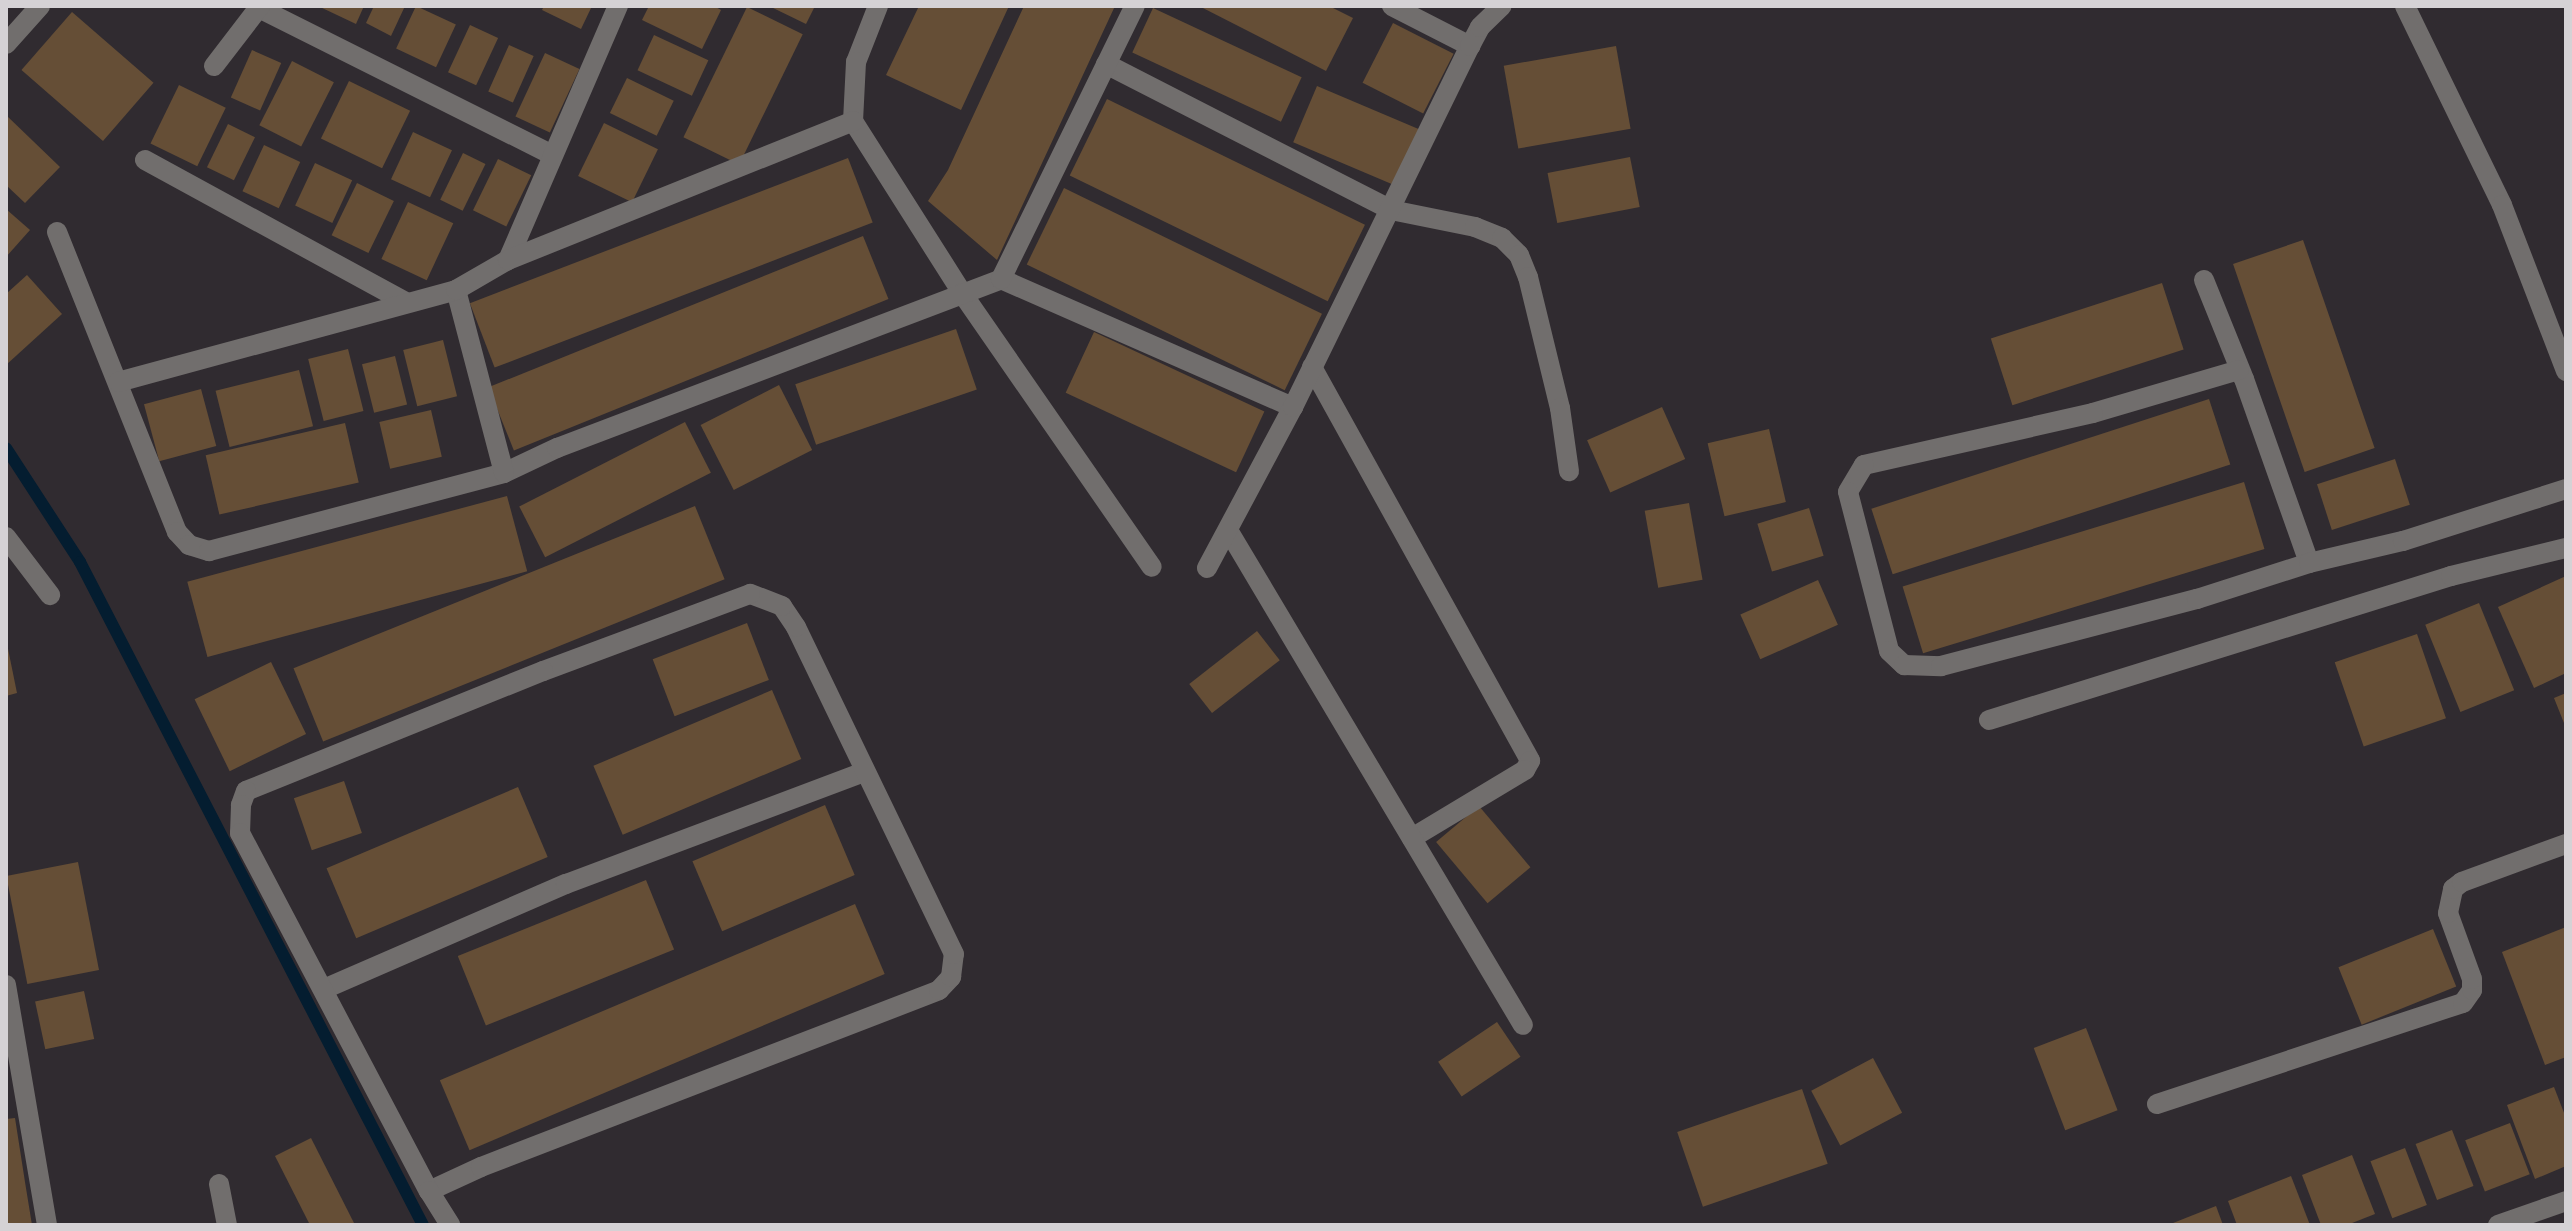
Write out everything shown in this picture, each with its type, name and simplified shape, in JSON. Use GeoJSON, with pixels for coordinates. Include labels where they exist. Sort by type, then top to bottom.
{"type":"FeatureCollection","features":[{"type":"Feature","properties":{"kind":"street"},"geometry":{"type":"LineString","coordinates":[[6,44],[40,6]]}},
{"type":"Feature","properties":{"kind":"street"},"geometry":{"type":"LineString","coordinates":[[508,260],[551,154],[618,6]]}},
{"type":"Feature","properties":{"kind":"street"},"geometry":{"type":"LineString","coordinates":[[878,6],[856,62],[853,121],[962,293],[1152,567]]}},
{"type":"Feature","properties":{"kind":"street"},"geometry":{"type":"LineString","coordinates":[[1001,279],[1135,6]]}},
{"type":"Feature","properties":{"kind":"street"},"geometry":{"type":"LineString","coordinates":[[1392,6],[1470,46]]}},
{"type":"Feature","properties":{"kind":"street"},"geometry":{"type":"LineString","coordinates":[[1207,568],[1293,407],[1470,46],[1480,27],[1502,6]]}},
{"type":"Feature","properties":{"kind":"street"},"geometry":{"type":"LineString","coordinates":[[2405,6],[2502,205],[2566,371]]}},
{"type":"Feature","properties":{"kind":"street"},"geometry":{"type":"LineString","coordinates":[[214,66],[259,7],[551,154]]}},
{"type":"Feature","properties":{"kind":"street"},"geometry":{"type":"LineString","coordinates":[[1106,64],[1391,210],[1475,227],[1502,238],[1519,255],[1528,277],[1560,408],[1569,471]]}},
{"type":"Feature","properties":{"kind":"street"},"geometry":{"type":"LineString","coordinates":[[118,382],[456,290],[508,260],[853,121]]}},
{"type":"Feature","properties":{"kind":"street"},"geometry":{"type":"LineString","coordinates":[[145,160],[407,303]]}},
{"type":"Feature","properties":{"kind":"street"},"geometry":{"type":"LineString","coordinates":[[57,232],[177,532],[189,545],[209,551],[504,473],[557,448],[1001,279],[1293,407]]}},
{"type":"Feature","properties":{"kind":"street"},"geometry":{"type":"LineString","coordinates":[[2204,280],[2309,563]]}},
{"type":"Feature","properties":{"kind":"street"},"geometry":{"type":"LineString","coordinates":[[456,290],[504,473]]}},
{"type":"Feature","properties":{"kind":"street"},"geometry":{"type":"LineString","coordinates":[[1312,367],[1530,761],[1525,770],[1412,838]]}},
{"type":"Feature","properties":{"kind":"street"},"geometry":{"type":"LineString","coordinates":[[2239,370],[2093,413],[1864,465],[1848,492],[1889,651],[1904,665],[1941,666],[2182,603],[2309,563],[2403,541],[2566,489]]}},
{"type":"Feature","properties":{"kind":"street"},"geometry":{"type":"LineString","coordinates":[[1228,530],[1523,1025]]}},
{"type":"Feature","properties":{"kind":"street"},"geometry":{"type":"LineString","coordinates":[[8,544],[50,595]]}},
{"type":"Feature","properties":{"kind":"street"},"geometry":{"type":"LineString","coordinates":[[1989,720],[2451,576],[2566,548]]}},
{"type":"Feature","properties":{"kind":"street"},"geometry":{"type":"LineString","coordinates":[[429,1191],[481,1167],[939,990],[951,977],[954,954],[796,627],[782,606],[750,594],[246,791],[241,805],[240,833],[429,1191],[450,1225]]}},
{"type":"Feature","properties":{"kind":"street"},"geometry":{"type":"LineString","coordinates":[[324,989],[566,884],[864,772]]}},
{"type":"Feature","properties":{"kind":"street"},"geometry":{"type":"LineString","coordinates":[[2157,1104],[2463,1003],[2472,990],[2472,979],[2448,913],[2453,889],[2462,882],[2566,844]]}},
{"type":"Feature","properties":{"kind":"street"},"geometry":{"type":"LineString","coordinates":[[6,985],[47,1225]]}},
{"type":"Feature","properties":{"kind":"street"},"geometry":{"type":"LineString","coordinates":[[219,1184],[227,1225]]}},
{"type":"Feature","properties":{"kind":"street"},"geometry":{"type":"LineString","coordinates":[[2498,1225],[2566,1201]]}},
{"type":"Feature","properties":{"kind":"building"},"geometry":{"type":"Polygon","coordinates":[[[318,6],[364,6],[356,24],[318,6]]]}},
{"type":"Feature","properties":{"kind":"building"},"geometry":{"type":"Polygon","coordinates":[[[374,6],[405,6],[391,36],[366,23],[374,6]]]}},
{"type":"Feature","properties":{"kind":"building"},"geometry":{"type":"Polygon","coordinates":[[[416,6],[456,25],[436,67],[396,49],[416,6]]]}},
{"type":"Feature","properties":{"kind":"building"},"geometry":{"type":"Polygon","coordinates":[[[544,6],[592,6],[581,29],[542,10],[544,6]]]}},
{"type":"Feature","properties":{"kind":"building"},"geometry":{"type":"Polygon","coordinates":[[[649,6],[714,6],[721,10],[702,49],[642,20],[649,6]]]}},
{"type":"Feature","properties":{"kind":"building"},"geometry":{"type":"Polygon","coordinates":[[[769,6],[815,6],[806,24],[769,6]]]}},
{"type":"Feature","properties":{"kind":"building"},"geometry":{"type":"Polygon","coordinates":[[[919,6],[1009,6],[961,110],[886,75],[919,6]]]}},
{"type":"Feature","properties":{"kind":"building"},"geometry":{"type":"Polygon","coordinates":[[[1024,6],[1115,6],[997,260],[928,201],[948,170],[1024,6]]]}},
{"type":"Feature","properties":{"kind":"building"},"geometry":{"type":"Polygon","coordinates":[[[1199,6],[1329,6],[1353,18],[1326,71],[1199,6]]]}},
{"type":"Feature","properties":{"kind":"building"},"geometry":{"type":"Polygon","coordinates":[[[747,7],[803,34],[739,165],[683,137],[747,7]]]}},
{"type":"Feature","properties":{"kind":"building"},"geometry":{"type":"Polygon","coordinates":[[[1153,8],[1302,77],[1281,122],[1132,52],[1153,8]]]}},
{"type":"Feature","properties":{"kind":"building"},"geometry":{"type":"Polygon","coordinates":[[[72,12],[154,83],[103,141],[21,70],[72,12]]]}},
{"type":"Feature","properties":{"kind":"building"},"geometry":{"type":"Polygon","coordinates":[[[1393,23],[1454,54],[1423,114],[1363,83],[1393,23]]]}},
{"type":"Feature","properties":{"kind":"building"},"geometry":{"type":"Polygon","coordinates":[[[470,25],[498,38],[476,85],[448,72],[470,25]]]}},
{"type":"Feature","properties":{"kind":"building"},"geometry":{"type":"Polygon","coordinates":[[[654,35],[708,60],[692,96],[638,70],[654,35]]]}},
{"type":"Feature","properties":{"kind":"building"},"geometry":{"type":"Polygon","coordinates":[[[509,45],[534,56],[513,103],[488,92],[509,45]]]}},
{"type":"Feature","properties":{"kind":"building"},"geometry":{"type":"Polygon","coordinates":[[[1616,46],[1631,129],[1518,149],[1504,66],[1616,46]]]}},
{"type":"Feature","properties":{"kind":"building"},"geometry":{"type":"Polygon","coordinates":[[[252,50],[281,63],[260,111],[231,98],[252,50]]]}},
{"type":"Feature","properties":{"kind":"building"},"geometry":{"type":"Polygon","coordinates":[[[545,53],[579,69],[550,133],[515,116],[545,53]]]}},
{"type":"Feature","properties":{"kind":"building"},"geometry":{"type":"Polygon","coordinates":[[[292,61],[334,82],[301,146],[259,125],[292,61]]]}},
{"type":"Feature","properties":{"kind":"building"},"geometry":{"type":"Polygon","coordinates":[[[627,78],[674,101],[657,136],[610,113],[627,78]]]}},
{"type":"Feature","properties":{"kind":"building"},"geometry":{"type":"Polygon","coordinates":[[[349,81],[410,111],[382,168],[321,139],[349,81]]]}},
{"type":"Feature","properties":{"kind":"building"},"geometry":{"type":"Polygon","coordinates":[[[179,85],[226,108],[197,166],[151,143],[179,85]]]}},
{"type":"Feature","properties":{"kind":"building"},"geometry":{"type":"Polygon","coordinates":[[[1317,86],[1424,131],[1400,187],[1293,142],[1317,86]]]}},
{"type":"Feature","properties":{"kind":"building"},"geometry":{"type":"Polygon","coordinates":[[[1107,99],[1365,225],[1328,301],[1070,175],[1107,99]]]}},
{"type":"Feature","properties":{"kind":"building"},"geometry":{"type":"Polygon","coordinates":[[[6,115],[60,167],[25,203],[6,185],[6,115]]]}},
{"type":"Feature","properties":{"kind":"building"},"geometry":{"type":"Polygon","coordinates":[[[604,123],[658,149],[632,202],[578,176],[604,123]]]}},
{"type":"Feature","properties":{"kind":"building"},"geometry":{"type":"Polygon","coordinates":[[[228,124],[255,137],[234,180],[207,167],[228,124]]]}},
{"type":"Feature","properties":{"kind":"building"},"geometry":{"type":"Polygon","coordinates":[[[413,132],[452,150],[430,197],[391,179],[413,132]]]}},
{"type":"Feature","properties":{"kind":"building"},"geometry":{"type":"Polygon","coordinates":[[[264,145],[300,162],[279,208],[242,191],[264,145]]]}},
{"type":"Feature","properties":{"kind":"building"},"geometry":{"type":"Polygon","coordinates":[[[463,153],[485,164],[463,211],[440,200],[463,153]]]}},
{"type":"Feature","properties":{"kind":"building"},"geometry":{"type":"Polygon","coordinates":[[[1630,157],[1640,207],[1557,223],[1548,173],[1630,157]]]}},
{"type":"Feature","properties":{"kind":"building"},"geometry":{"type":"Polygon","coordinates":[[[848,158],[873,222],[495,368],[470,303],[848,158]]]}},
{"type":"Feature","properties":{"kind":"building"},"geometry":{"type":"Polygon","coordinates":[[[498,159],[531,175],[506,226],[473,210],[498,159]]]}},
{"type":"Feature","properties":{"kind":"building"},"geometry":{"type":"Polygon","coordinates":[[[315,163],[352,180],[332,223],[295,206],[315,163]]]}},
{"type":"Feature","properties":{"kind":"building"},"geometry":{"type":"Polygon","coordinates":[[[357,183],[394,201],[368,253],[332,235],[357,183]]]}},
{"type":"Feature","properties":{"kind":"building"},"geometry":{"type":"Polygon","coordinates":[[[1064,188],[1322,314],[1285,390],[1027,264],[1064,188]]]}},
{"type":"Feature","properties":{"kind":"building"},"geometry":{"type":"Polygon","coordinates":[[[408,202],[453,223],[427,280],[381,259],[408,202]]]}},
{"type":"Feature","properties":{"kind":"building"},"geometry":{"type":"Polygon","coordinates":[[[6,209],[30,230],[6,257],[6,209]]]}},
{"type":"Feature","properties":{"kind":"building"},"geometry":{"type":"Polygon","coordinates":[[[863,236],[888,299],[514,450],[488,387],[863,236]]]}},
{"type":"Feature","properties":{"kind":"building"},"geometry":{"type":"Polygon","coordinates":[[[2303,240],[2375,448],[2305,472],[2233,264],[2303,240]]]}},
{"type":"Feature","properties":{"kind":"building"},"geometry":{"type":"Polygon","coordinates":[[[27,275],[62,314],[6,365],[6,294],[27,275]]]}},
{"type":"Feature","properties":{"kind":"building"},"geometry":{"type":"Polygon","coordinates":[[[2162,283],[2184,350],[2012,405],[1991,339],[2162,283]]]}},
{"type":"Feature","properties":{"kind":"building"},"geometry":{"type":"Polygon","coordinates":[[[956,329],[977,390],[816,445],[795,384],[956,329]]]}},
{"type":"Feature","properties":{"kind":"building"},"geometry":{"type":"Polygon","coordinates":[[[1094,332],[1264,411],[1236,472],[1066,393],[1094,332]]]}},
{"type":"Feature","properties":{"kind":"building"},"geometry":{"type":"Polygon","coordinates":[[[443,340],[457,396],[417,406],[403,350],[443,340]]]}},
{"type":"Feature","properties":{"kind":"building"},"geometry":{"type":"Polygon","coordinates":[[[348,349],[363,411],[324,421],[308,359],[348,349]]]}},
{"type":"Feature","properties":{"kind":"building"},"geometry":{"type":"Polygon","coordinates":[[[395,356],[407,405],[374,413],[362,364],[395,356]]]}},
{"type":"Feature","properties":{"kind":"building"},"geometry":{"type":"Polygon","coordinates":[[[299,370],[313,426],[230,447],[216,391],[299,370]]]}},
{"type":"Feature","properties":{"kind":"building"},"geometry":{"type":"Polygon","coordinates":[[[779,385],[812,450],[734,490],[701,425],[779,385]]]}},
{"type":"Feature","properties":{"kind":"building"},"geometry":{"type":"Polygon","coordinates":[[[201,389],[216,446],[159,461],[144,404],[201,389]]]}},
{"type":"Feature","properties":{"kind":"building"},"geometry":{"type":"Polygon","coordinates":[[[2209,399],[2230,465],[1893,574],[1871,509],[2209,399]]]}},
{"type":"Feature","properties":{"kind":"building"},"geometry":{"type":"Polygon","coordinates":[[[1662,407],[1685,459],[1610,492],[1587,440],[1662,407]]]}},
{"type":"Feature","properties":{"kind":"building"},"geometry":{"type":"Polygon","coordinates":[[[431,410],[442,457],[390,469],[379,422],[431,410]]]}},
{"type":"Feature","properties":{"kind":"building"},"geometry":{"type":"Polygon","coordinates":[[[685,422],[711,473],[545,557],[519,506],[685,422]]]}},
{"type":"Feature","properties":{"kind":"building"},"geometry":{"type":"Polygon","coordinates":[[[345,423],[359,482],[219,515],[206,455],[345,423]]]}},
{"type":"Feature","properties":{"kind":"building"},"geometry":{"type":"Polygon","coordinates":[[[1769,429],[1786,502],[1724,516],[1708,443],[1769,429]]]}},
{"type":"Feature","properties":{"kind":"building"},"geometry":{"type":"Polygon","coordinates":[[[2395,459],[2410,505],[2332,530],[2317,484],[2395,459]]]}},
{"type":"Feature","properties":{"kind":"building"},"geometry":{"type":"Polygon","coordinates":[[[2244,482],[2264,549],[1923,653],[1903,586],[2244,482]]]}},
{"type":"Feature","properties":{"kind":"building"},"geometry":{"type":"Polygon","coordinates":[[[507,496],[527,571],[207,657],[187,582],[507,496]]]}},
{"type":"Feature","properties":{"kind":"building"},"geometry":{"type":"Polygon","coordinates":[[[1689,503],[1703,580],[1658,588],[1645,511],[1689,503]]]}},
{"type":"Feature","properties":{"kind":"building"},"geometry":{"type":"Polygon","coordinates":[[[695,506],[725,579],[323,741],[294,668],[695,506]]]}},
{"type":"Feature","properties":{"kind":"building"},"geometry":{"type":"Polygon","coordinates":[[[1809,508],[1824,556],[1772,572],[1757,524],[1809,508]]]}},
{"type":"Feature","properties":{"kind":"building"},"geometry":{"type":"Polygon","coordinates":[[[2566,576],[2566,673],[2534,688],[2498,607],[2566,576]]]}},
{"type":"Feature","properties":{"kind":"building"},"geometry":{"type":"Polygon","coordinates":[[[1818,580],[1838,625],[1760,659],[1740,615],[1818,580]]]}},
{"type":"Feature","properties":{"kind":"building"},"geometry":{"type":"Polygon","coordinates":[[[2479,603],[2514,690],[2460,712],[2425,625],[2479,603]]]}},
{"type":"Feature","properties":{"kind":"building"},"geometry":{"type":"Polygon","coordinates":[[[747,623],[769,680],[675,716],[653,659],[747,623]]]}},
{"type":"Feature","properties":{"kind":"building"},"geometry":{"type":"Polygon","coordinates":[[[1257,631],[1280,660],[1212,713],[1189,684],[1257,631]]]}},
{"type":"Feature","properties":{"kind":"building"},"geometry":{"type":"Polygon","coordinates":[[[2417,634],[2446,718],[2364,746],[2335,662],[2417,634]]]}},
{"type":"Feature","properties":{"kind":"building"},"geometry":{"type":"Polygon","coordinates":[[[6,639],[17,693],[6,696],[6,639]]]}},
{"type":"Feature","properties":{"kind":"building"},"geometry":{"type":"Polygon","coordinates":[[[271,662],[306,734],[230,771],[195,699],[271,662]]]}},
{"type":"Feature","properties":{"kind":"building"},"geometry":{"type":"Polygon","coordinates":[[[772,690],[801,759],[623,835],[593,766],[772,690]]]}},
{"type":"Feature","properties":{"kind":"building"},"geometry":{"type":"Polygon","coordinates":[[[2566,693],[2566,728],[2554,698],[2566,693]]]}},
{"type":"Feature","properties":{"kind":"building"},"geometry":{"type":"Polygon","coordinates":[[[344,781],[362,833],[312,850],[294,798],[344,781]]]}},
{"type":"Feature","properties":{"kind":"building"},"geometry":{"type":"Polygon","coordinates":[[[518,787],[548,857],[356,938],[327,868],[518,787]]]}},
{"type":"Feature","properties":{"kind":"building"},"geometry":{"type":"Polygon","coordinates":[[[825,805],[855,875],[722,931],[692,861],[825,805]]]}},
{"type":"Feature","properties":{"kind":"building"},"geometry":{"type":"Polygon","coordinates":[[[1479,806],[1530,867],[1488,903],[1436,842],[1479,806]]]}},
{"type":"Feature","properties":{"kind":"building"},"geometry":{"type":"Polygon","coordinates":[[[78,862],[99,970],[27,984],[6,876],[78,862]]]}},
{"type":"Feature","properties":{"kind":"building"},"geometry":{"type":"Polygon","coordinates":[[[646,880],[674,950],[486,1026],[458,956],[646,880]]]}},
{"type":"Feature","properties":{"kind":"building"},"geometry":{"type":"Polygon","coordinates":[[[855,904],[885,974],[470,1150],[440,1080],[855,904]]]}},
{"type":"Feature","properties":{"kind":"building"},"geometry":{"type":"Polygon","coordinates":[[[2566,927],[2566,1057],[2545,1065],[2502,952],[2566,927]]]}},
{"type":"Feature","properties":{"kind":"building"},"geometry":{"type":"Polygon","coordinates":[[[2433,929],[2456,986],[2362,1025],[2338,967],[2433,929]]]}},
{"type":"Feature","properties":{"kind":"building"},"geometry":{"type":"Polygon","coordinates":[[[84,991],[94,1039],[45,1049],[35,1001],[84,991]]]}},
{"type":"Feature","properties":{"kind":"building"},"geometry":{"type":"Polygon","coordinates":[[[1497,1022],[1520,1057],[1462,1097],[1438,1062],[1497,1022]]]}},
{"type":"Feature","properties":{"kind":"building"},"geometry":{"type":"Polygon","coordinates":[[[2086,1028],[2118,1110],[2065,1130],[2034,1048],[2086,1028]]]}},
{"type":"Feature","properties":{"kind":"building"},"geometry":{"type":"Polygon","coordinates":[[[1873,1058],[1902,1113],[1840,1146],[1811,1091],[1873,1058]]]}},
{"type":"Feature","properties":{"kind":"building"},"geometry":{"type":"Polygon","coordinates":[[[2554,1087],[2566,1118],[2566,1166],[2535,1179],[2507,1105],[2554,1087]]]}},
{"type":"Feature","properties":{"kind":"building"},"geometry":{"type":"Polygon","coordinates":[[[1802,1089],[1828,1164],[1703,1207],[1677,1132],[1802,1089]]]}},
{"type":"Feature","properties":{"kind":"building"},"geometry":{"type":"Polygon","coordinates":[[[15,1118],[32,1225],[6,1225],[6,1119],[15,1118]]]}},
{"type":"Feature","properties":{"kind":"building"},"geometry":{"type":"Polygon","coordinates":[[[2510,1123],[2530,1174],[2485,1192],[2465,1140],[2510,1123]]]}},
{"type":"Feature","properties":{"kind":"building"},"geometry":{"type":"Polygon","coordinates":[[[2452,1130],[2474,1186],[2437,1200],[2416,1144],[2452,1130]]]}},
{"type":"Feature","properties":{"kind":"building"},"geometry":{"type":"Polygon","coordinates":[[[311,1138],[355,1225],[310,1225],[275,1156],[311,1138]]]}},
{"type":"Feature","properties":{"kind":"building"},"geometry":{"type":"Polygon","coordinates":[[[2405,1148],[2427,1205],[2392,1218],[2370,1161],[2405,1148]]]}},
{"type":"Feature","properties":{"kind":"building"},"geometry":{"type":"Polygon","coordinates":[[[2352,1155],[2375,1214],[2347,1225],[2321,1225],[2302,1175],[2352,1155]]]}},
{"type":"Feature","properties":{"kind":"building"},"geometry":{"type":"Polygon","coordinates":[[[2291,1176],[2310,1225],[2237,1225],[2228,1201],[2291,1176]]]}},
{"type":"Feature","properties":{"kind":"building"},"geometry":{"type":"Polygon","coordinates":[[[2216,1206],[2223,1225],[2168,1225],[2216,1206]]]}},
{"type":"Feature","properties":{"kind":"waterway"},"geometry":{"type":"LineString","coordinates":[[6,448],[80,562],[423,1225]]}}]}
